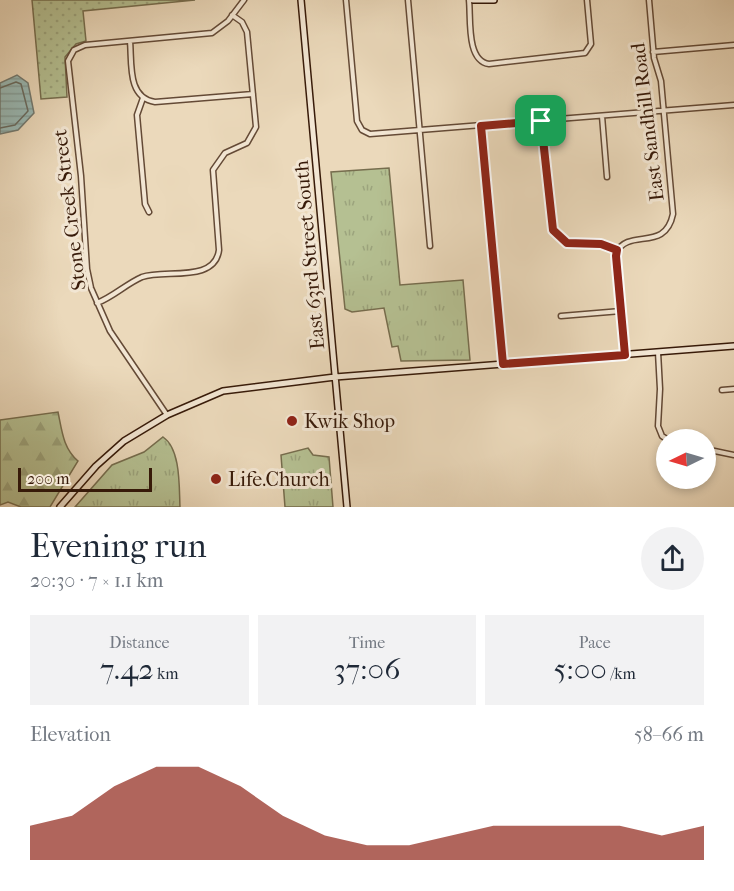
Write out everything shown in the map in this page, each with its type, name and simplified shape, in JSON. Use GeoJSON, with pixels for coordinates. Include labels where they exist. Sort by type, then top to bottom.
{"type":"FeatureCollection","features":[{"type":"Feature","properties":{"kind":"main road","name":"East 63rd Street South"},"geometry":{"type":"LineString","coordinates":[[301,0],[347,507]]}},
{"type":"Feature","properties":{"kind":"main road"},"geometry":{"type":"LineString","coordinates":[[471,0],[494,0]]}},
{"type":"Feature","properties":{"kind":"main road"},"geometry":{"type":"LineString","coordinates":[[60,507],[103,460],[124,441],[167,415],[237,388],[335,377],[734,346]]}},
{"type":"Feature","properties":{"kind":"street"},"geometry":{"type":"LineString","coordinates":[[244,0],[232,15],[212,33],[130,41],[134,87],[143,98],[155,102],[253,94]]}},
{"type":"Feature","properties":{"kind":"street"},"geometry":{"type":"LineString","coordinates":[[346,0],[357,121],[362,130],[372,135],[734,105]]}},
{"type":"Feature","properties":{"kind":"street"},"geometry":{"type":"LineString","coordinates":[[408,0],[430,246]]}},
{"type":"Feature","properties":{"kind":"street"},"geometry":{"type":"LineString","coordinates":[[471,0],[474,53],[480,61],[489,64],[585,54],[591,41],[587,0]]}},
{"type":"Feature","properties":{"kind":"street","name":"East Sandhill Road"},"geometry":{"type":"LineString","coordinates":[[617,250],[629,241],[660,236],[671,220],[661,81],[653,52],[649,0]]}},
{"type":"Feature","properties":{"kind":"street"},"geometry":{"type":"LineString","coordinates":[[96,303],[142,277],[205,270],[216,262],[219,250],[213,170],[219,157],[247,143],[255,132],[247,32],[242,22],[232,15]]}},
{"type":"Feature","properties":{"kind":"street","name":"Stone Creek Street"},"geometry":{"type":"LineString","coordinates":[[130,41],[85,45],[71,53],[67,65],[81,176],[87,270],[96,303],[110,331],[167,415]]}},
{"type":"Feature","properties":{"kind":"street"},"geometry":{"type":"LineString","coordinates":[[653,52],[734,45]]}},
{"type":"Feature","properties":{"kind":"street"},"geometry":{"type":"LineString","coordinates":[[143,98],[137,115],[145,204],[149,212]]}},
{"type":"Feature","properties":{"kind":"street"},"geometry":{"type":"LineString","coordinates":[[602,116],[608,177]]}},
{"type":"Feature","properties":{"kind":"street"},"geometry":{"type":"LineString","coordinates":[[541,121],[553,230],[567,243],[601,244],[617,250],[625,355]]}},
{"type":"Feature","properties":{"kind":"street"},"geometry":{"type":"LineString","coordinates":[[481,126],[503,364]]}},
{"type":"Feature","properties":{"kind":"street"},"geometry":{"type":"LineString","coordinates":[[561,316],[621,311]]}},
{"type":"Feature","properties":{"kind":"street"},"geometry":{"type":"LineString","coordinates":[[658,352],[660,429]]}},
{"type":"Feature","properties":{"kind":"street"},"geometry":{"type":"LineString","coordinates":[[722,390],[734,389]]}},
{"type":"Feature","properties":{"kind":"street"},"geometry":{"type":"LineString","coordinates":[[716,451],[734,455]]}},
{"type":"Feature","properties":{"kind":"green space"},"geometry":{"type":"Polygon","coordinates":[[[32,0],[195,0],[83,11],[86,41],[76,44],[65,57],[67,97],[41,99],[32,0]]]}},
{"type":"Feature","properties":{"kind":"green space"},"geometry":{"type":"Polygon","coordinates":[[[389,168],[400,285],[463,280],[470,360],[401,361],[398,346],[392,347],[384,308],[352,312],[345,309],[331,172],[389,168]]]}},
{"type":"Feature","properties":{"kind":"green space"},"geometry":{"type":"Polygon","coordinates":[[[58,412],[66,445],[78,461],[50,507],[21,507],[8,502],[0,505],[0,420],[58,412]]]}},
{"type":"Feature","properties":{"kind":"green space"},"geometry":{"type":"Polygon","coordinates":[[[163,437],[169,443],[176,459],[180,507],[75,507],[112,465],[144,452],[163,437]]]}},
{"type":"Feature","properties":{"kind":"green space"},"geometry":{"type":"Polygon","coordinates":[[[308,448],[313,455],[329,457],[333,507],[285,507],[281,455],[308,448]]]}},
{"type":"Feature","properties":{"kind":"water"},"geometry":{"type":"Polygon","coordinates":[[[17,75],[28,83],[34,113],[18,130],[0,134],[0,83],[17,75]]]}},
{"type":"Feature","properties":{"kind":"place","name":"Kwik Shop"},"geometry":{"type":"Point","coordinates":[292,421]}},
{"type":"Feature","properties":{"kind":"place","name":"Life.Church"},"geometry":{"type":"Point","coordinates":[216,479]}},
{"type":"Feature","properties":{"kind":"route"},"geometry":{"type":"LineString","coordinates":[[541,121],[553,230],[567,243],[601,244],[617,250],[625,355],[503,364],[481,126],[541,121]]}}]}
